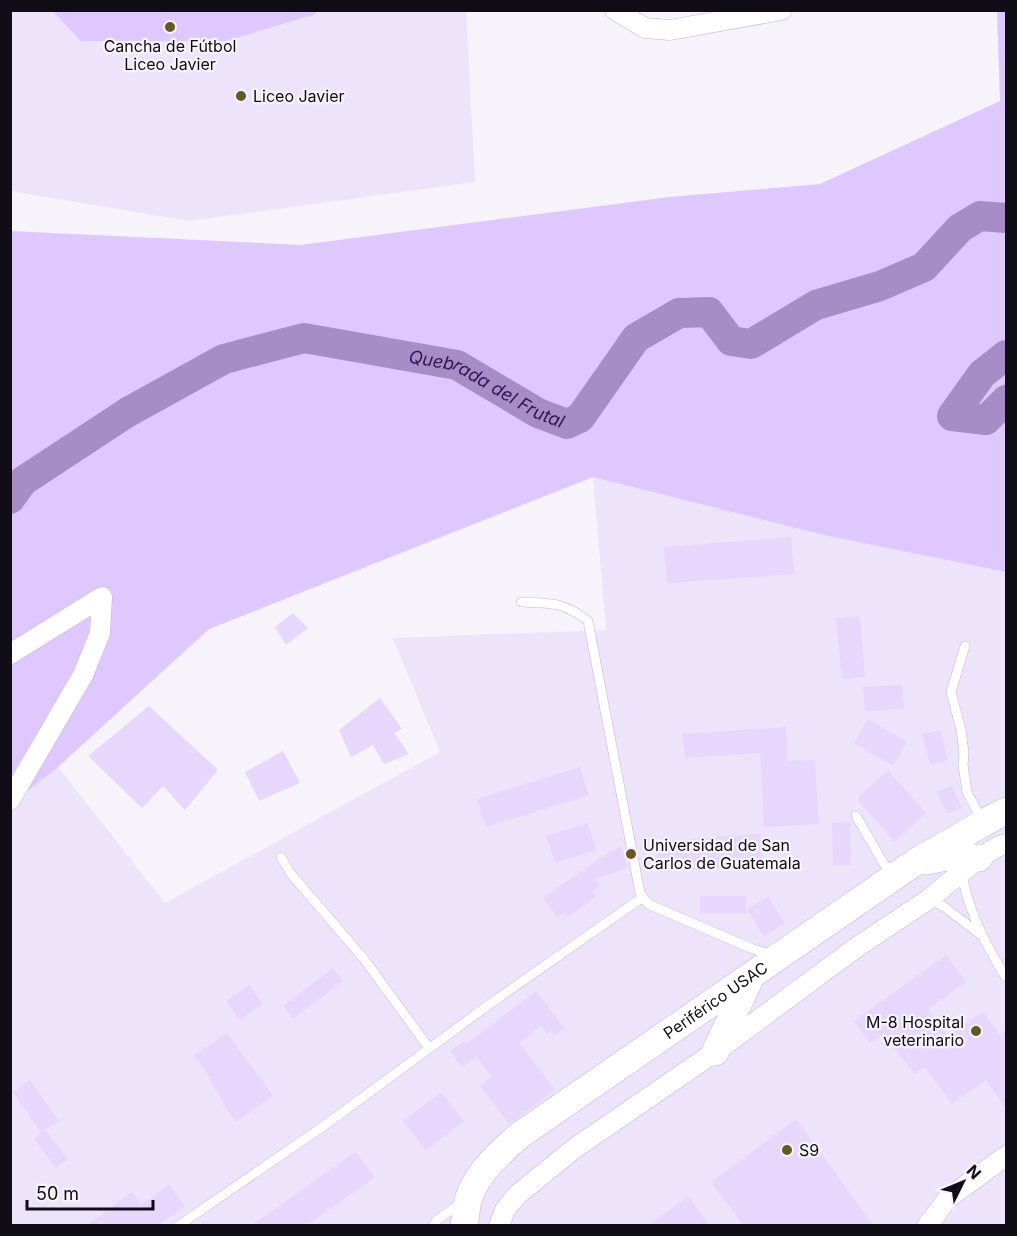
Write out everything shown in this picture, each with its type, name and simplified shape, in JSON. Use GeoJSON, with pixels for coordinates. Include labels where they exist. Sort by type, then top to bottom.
{"type":"FeatureCollection","features":[{"type":"Feature","properties":{"kind":"street"},"geometry":{"type":"LineString","coordinates":[[615,10],[645,28],[670,30],[782,10]]}},
{"type":"Feature","properties":{"kind":"street"},"geometry":{"type":"LineString","coordinates":[[10,654],[102,597],[100,633],[83,675],[10,800]]}},
{"type":"Feature","properties":{"kind":"street","name":"Periférico USAC"},"geometry":{"type":"LineString","coordinates":[[464,1226],[469,1197],[479,1176],[494,1158],[520,1135],[905,870],[995,817]]}},
{"type":"Feature","properties":{"kind":"street"},"geometry":{"type":"LineString","coordinates":[[498,1226],[505,1210],[532,1181],[575,1148],[715,1052],[857,947],[929,899],[999,846],[1006,844]]}},
{"type":"Feature","properties":{"kind":"street"},"geometry":{"type":"LineString","coordinates":[[905,870],[946,857],[971,866]]}},
{"type":"Feature","properties":{"kind":"street"},"geometry":{"type":"LineString","coordinates":[[715,1052],[751,976]]}},
{"type":"Feature","properties":{"kind":"street"},"geometry":{"type":"LineString","coordinates":[[927,1226],[948,1198],[1006,1156]]}},
{"type":"Feature","properties":{"kind":"lane"},"geometry":{"type":"LineString","coordinates":[[521,602],[554,603],[574,610],[588,621],[640,893],[648,904],[753,949],[778,957]]}},
{"type":"Feature","properties":{"kind":"lane"},"geometry":{"type":"LineString","coordinates":[[965,646],[951,692],[964,753],[963,765],[967,792],[995,817]]}},
{"type":"Feature","properties":{"kind":"lane"},"geometry":{"type":"LineString","coordinates":[[856,816],[884,864],[905,870]]}},
{"type":"Feature","properties":{"kind":"lane"},"geometry":{"type":"LineString","coordinates":[[281,857],[291,874],[364,959],[429,1048]]}},
{"type":"Feature","properties":{"kind":"lane"},"geometry":{"type":"LineString","coordinates":[[971,866],[965,892],[982,936],[1005,976]]}},
{"type":"Feature","properties":{"kind":"lane"},"geometry":{"type":"LineString","coordinates":[[178,1226],[325,1125],[429,1048],[643,897]]}},
{"type":"Feature","properties":{"kind":"lane"},"geometry":{"type":"LineString","coordinates":[[929,899],[943,906],[982,936]]}},
{"type":"Feature","properties":{"kind":"lane"},"geometry":{"type":"LineString","coordinates":[[433,1226],[436,1221],[469,1197]]}},
{"type":"Feature","properties":{"kind":"shaded area","name":"Liceo Javier"},"geometry":{"type":"Polygon","coordinates":[[[10,11],[466,11],[475,182],[189,221],[11,191],[10,11]]]}},
{"type":"Feature","properties":{"kind":"shaded area","name":"Cancha de Fútbol Liceo Javier"},"geometry":{"type":"Polygon","coordinates":[[[53,11],[316,11],[316,14],[226,41],[81,41],[53,11]]]}},
{"type":"Feature","properties":{"kind":"shaded area"},"geometry":{"type":"Polygon","coordinates":[[[997,11],[1006,11],[1006,572],[824,535],[593,477],[209,629],[58,767],[11,804],[11,231],[300,245],[670,197],[820,184],[1000,101],[997,11]]]}},
{"type":"Feature","properties":{"kind":"shaded area","name":"Universidad de San Carlos de Guatemala"},"geometry":{"type":"Polygon","coordinates":[[[593,477],[824,535],[1006,572],[1006,1225],[11,1226],[11,804],[58,767],[165,903],[440,752],[393,638],[606,630],[593,477]]]}},
{"type":"Feature","properties":{"kind":"building"},"geometry":{"type":"Polygon","coordinates":[[[791,537],[794,574],[667,583],[664,547],[791,537]]]}},
{"type":"Feature","properties":{"kind":"building"},"geometry":{"type":"Polygon","coordinates":[[[293,613],[308,628],[286,645],[275,627],[293,613]]]}},
{"type":"Feature","properties":{"kind":"building"},"geometry":{"type":"Polygon","coordinates":[[[860,616],[865,677],[842,679],[836,618],[860,616]]]}},
{"type":"Feature","properties":{"kind":"building"},"geometry":{"type":"Polygon","coordinates":[[[902,685],[904,709],[865,711],[863,687],[902,685]]]}},
{"type":"Feature","properties":{"kind":"building"},"geometry":{"type":"Polygon","coordinates":[[[380,698],[402,729],[394,733],[409,754],[384,764],[373,745],[351,757],[339,730],[380,698]]]}},
{"type":"Feature","properties":{"kind":"building"},"geometry":{"type":"Polygon","coordinates":[[[149,706],[218,770],[185,810],[163,786],[142,808],[88,756],[149,706]]]}},
{"type":"Feature","properties":{"kind":"building"},"geometry":{"type":"Polygon","coordinates":[[[868,719],[907,742],[893,766],[854,743],[868,719]]]}},
{"type":"Feature","properties":{"kind":"building"},"geometry":{"type":"Polygon","coordinates":[[[786,727],[788,761],[815,760],[819,824],[764,827],[760,753],[685,758],[683,734],[786,727]]]}},
{"type":"Feature","properties":{"kind":"building"},"geometry":{"type":"Polygon","coordinates":[[[941,730],[948,761],[930,765],[922,734],[941,730]]]}},
{"type":"Feature","properties":{"kind":"building"},"geometry":{"type":"Polygon","coordinates":[[[283,751],[300,783],[259,801],[245,772],[283,751]]]}},
{"type":"Feature","properties":{"kind":"building"},"geometry":{"type":"Polygon","coordinates":[[[580,767],[589,795],[486,827],[477,799],[580,767]]]}},
{"type":"Feature","properties":{"kind":"building"},"geometry":{"type":"Polygon","coordinates":[[[888,770],[926,813],[895,842],[859,802],[859,796],[888,770]]]}},
{"type":"Feature","properties":{"kind":"building"},"geometry":{"type":"Polygon","coordinates":[[[952,786],[962,808],[947,814],[937,792],[952,786]]]}},
{"type":"Feature","properties":{"kind":"building"},"geometry":{"type":"Polygon","coordinates":[[[850,822],[851,865],[833,865],[832,823],[850,822]]]}},
{"type":"Feature","properties":{"kind":"building"},"geometry":{"type":"Polygon","coordinates":[[[587,823],[596,850],[555,863],[546,836],[587,823]]]}},
{"type":"Feature","properties":{"kind":"building"},"geometry":{"type":"Polygon","coordinates":[[[760,834],[762,864],[658,872],[656,842],[760,834]]]}},
{"type":"Feature","properties":{"kind":"building"},"geometry":{"type":"Polygon","coordinates":[[[621,847],[628,868],[595,879],[600,886],[592,892],[596,897],[568,917],[564,912],[557,917],[543,898],[612,850],[621,847]]]}},
{"type":"Feature","properties":{"kind":"building"},"geometry":{"type":"Polygon","coordinates":[[[700,896],[746,896],[746,913],[700,913],[700,896]]]}},
{"type":"Feature","properties":{"kind":"building"},"geometry":{"type":"Polygon","coordinates":[[[768,896],[785,923],[764,936],[747,909],[768,896]]]}},
{"type":"Feature","properties":{"kind":"building","name":"M-8 Hospital veterinario"},"geometry":{"type":"Polygon","coordinates":[[[946,955],[966,982],[928,1009],[948,1036],[983,1011],[1000,1035],[1006,1031],[1006,1109],[986,1080],[952,1104],[925,1067],[914,1074],[884,1034],[870,1043],[854,1021],[946,955]]]}},
{"type":"Feature","properties":{"kind":"building"},"geometry":{"type":"Polygon","coordinates":[[[333,968],[343,981],[293,1019],[283,1006],[333,968]]]}},
{"type":"Feature","properties":{"kind":"building"},"geometry":{"type":"Polygon","coordinates":[[[249,985],[263,1004],[240,1020],[226,1001],[249,985]]]}},
{"type":"Feature","properties":{"kind":"building"},"geometry":{"type":"Polygon","coordinates":[[[536,991],[564,1028],[554,1036],[550,1031],[547,1034],[541,1026],[519,1043],[555,1090],[509,1124],[480,1086],[492,1077],[476,1057],[462,1067],[450,1051],[464,1041],[466,1044],[536,991]]]}},
{"type":"Feature","properties":{"kind":"building"},"geometry":{"type":"Polygon","coordinates":[[[227,1033],[273,1096],[236,1122],[222,1103],[224,1102],[209,1080],[211,1078],[194,1055],[227,1033]]]}},
{"type":"Feature","properties":{"kind":"building"},"geometry":{"type":"Polygon","coordinates":[[[30,1080],[59,1121],[41,1133],[13,1092],[30,1080]]]}},
{"type":"Feature","properties":{"kind":"building"},"geometry":{"type":"Polygon","coordinates":[[[441,1092],[464,1121],[426,1150],[403,1121],[441,1092]]]}},
{"type":"Feature","properties":{"kind":"building","name":"S9"},"geometry":{"type":"Polygon","coordinates":[[[796,1119],[874,1226],[744,1226],[711,1182],[796,1119]]]}},
{"type":"Feature","properties":{"kind":"building"},"geometry":{"type":"Polygon","coordinates":[[[45,1130],[68,1159],[56,1168],[34,1139],[45,1130]]]}},
{"type":"Feature","properties":{"kind":"building"},"geometry":{"type":"Polygon","coordinates":[[[355,1152],[375,1177],[306,1226],[251,1226],[355,1152]]]}},
{"type":"Feature","properties":{"kind":"building"},"geometry":{"type":"Polygon","coordinates":[[[169,1185],[185,1206],[157,1226],[86,1226],[132,1192],[141,1205],[169,1185]]]}},
{"type":"Feature","properties":{"kind":"building"},"geometry":{"type":"Polygon","coordinates":[[[688,1196],[710,1226],[648,1226],[688,1196]]]}},
{"type":"Feature","properties":{"kind":"waterway","name":"Quebrada del Frutal"},"geometry":{"type":"LineString","coordinates":[[10,499],[23,481],[128,412],[224,359],[304,338],[457,365],[538,413],[567,424],[580,418],[636,338],[679,313],[709,312],[731,341],[751,344],[816,305],[880,286],[924,267],[960,228],[980,216],[1006,218]]}},
{"type":"Feature","properties":{"kind":"waterway"},"geometry":{"type":"LineString","coordinates":[[1006,355],[982,374],[952,416],[986,420],[1006,400]]}},
{"type":"Feature","properties":{"kind":"place","name":"Cancha de Fútbol Liceo Javier"},"geometry":{"type":"Point","coordinates":[170,27]}},
{"type":"Feature","properties":{"kind":"place","name":"Liceo Javier"},"geometry":{"type":"Point","coordinates":[241,96]}},
{"type":"Feature","properties":{"kind":"place","name":"Universidad de San Carlos de Guatemala"},"geometry":{"type":"Point","coordinates":[631,854]}},
{"type":"Feature","properties":{"kind":"place","name":"M-8 Hospital veterinario"},"geometry":{"type":"Point","coordinates":[976,1031]}},
{"type":"Feature","properties":{"kind":"place","name":"S9"},"geometry":{"type":"Point","coordinates":[787,1150]}}]}
